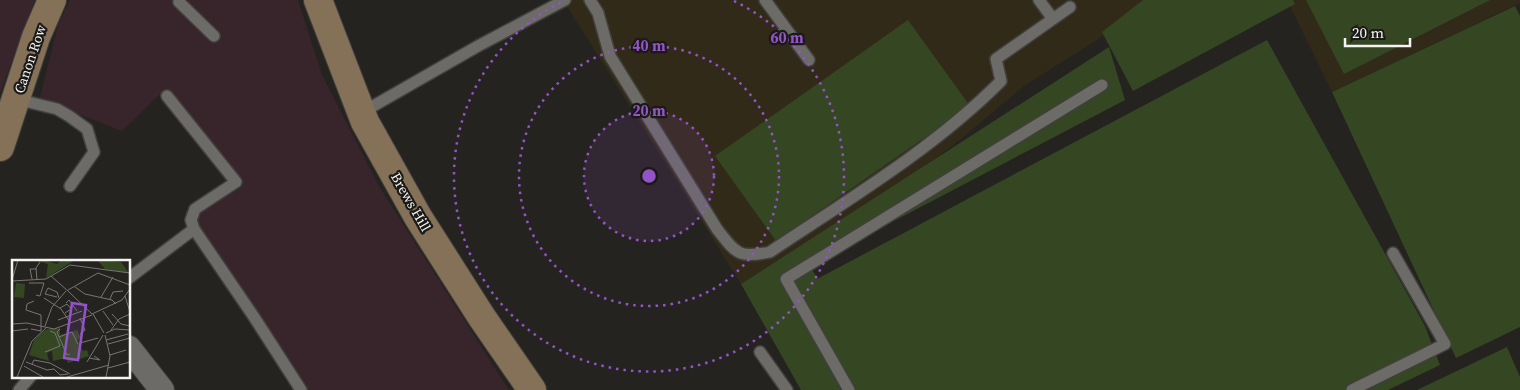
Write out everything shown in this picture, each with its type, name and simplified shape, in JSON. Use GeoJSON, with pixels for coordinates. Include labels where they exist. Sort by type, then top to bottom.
{"type":"FeatureCollection","features":[{"type":"Feature","properties":{"kind":"street","name":"Canon Row"},"geometry":{"type":"LineString","coordinates":[[0,148],[36,37],[52,0]]}},
{"type":"Feature","properties":{"kind":"street","name":"Brews Hill"},"geometry":{"type":"LineString","coordinates":[[319,0],[362,113],[418,217],[524,387]]}},
{"type":"Feature","properties":{"kind":"street"},"geometry":{"type":"LineString","coordinates":[[130,349],[162,390]]}},
{"type":"Feature","properties":{"kind":"lane"},"geometry":{"type":"LineString","coordinates":[[180,0],[179,2],[214,36]]}},
{"type":"Feature","properties":{"kind":"lane"},"geometry":{"type":"LineString","coordinates":[[362,113],[478,46],[565,0]]}},
{"type":"Feature","properties":{"kind":"lane"},"geometry":{"type":"LineString","coordinates":[[590,0],[598,13],[610,56],[717,229],[732,249],[742,255],[757,255],[770,252],[921,151],[984,98],[1001,81],[996,59],[1070,6]]}},
{"type":"Feature","properties":{"kind":"lane"},"geometry":{"type":"LineString","coordinates":[[765,0],[809,60]]}},
{"type":"Feature","properties":{"kind":"lane"},"geometry":{"type":"LineString","coordinates":[[1039,0],[1053,19]]}},
{"type":"Feature","properties":{"kind":"lane"},"geometry":{"type":"LineString","coordinates":[[849,390],[786,279],[1102,85]]}},
{"type":"Feature","properties":{"kind":"lane"},"geometry":{"type":"LineString","coordinates":[[167,96],[236,182],[195,209],[191,220],[194,229],[301,390]]}},
{"type":"Feature","properties":{"kind":"lane"},"geometry":{"type":"LineString","coordinates":[[16,99],[57,109],[87,129],[94,152],[70,186]]}},
{"type":"Feature","properties":{"kind":"lane"},"geometry":{"type":"LineString","coordinates":[[130,277],[194,229]]}},
{"type":"Feature","properties":{"kind":"lane"},"geometry":{"type":"LineString","coordinates":[[1352,390],[1444,344],[1393,253]]}},
{"type":"Feature","properties":{"kind":"lane"},"geometry":{"type":"LineString","coordinates":[[760,352],[787,390]]}},
{"type":"Feature","properties":{"kind":"lane"},"geometry":{"type":"LineString","coordinates":[[19,390],[29,378]]}},
{"type":"Feature","properties":{"kind":"shaded area"},"geometry":{"type":"Polygon","coordinates":[[[0,0],[35,0],[0,93],[0,0]]]}},
{"type":"Feature","properties":{"kind":"shaded area"},"geometry":{"type":"Polygon","coordinates":[[[70,0],[298,0],[322,75],[380,188],[509,390],[298,390],[191,234],[185,211],[227,182],[160,94],[122,131],[39,101],[58,25],[70,0]]]}},
{"type":"Feature","properties":{"kind":"shaded area"},"geometry":{"type":"Polygon","coordinates":[[[563,0],[1151,0],[1127,21],[1024,86],[960,140],[905,181],[741,284],[563,0]]]}},
{"type":"Feature","properties":{"kind":"shaded area"},"geometry":{"type":"Polygon","coordinates":[[[1287,0],[1520,0],[1520,3],[1332,92],[1287,0]]]}},
{"type":"Feature","properties":{"kind":"green space"},"geometry":{"type":"Polygon","coordinates":[[[1143,0],[1293,0],[1295,4],[1133,91],[1102,32],[1143,0]]]}},
{"type":"Feature","properties":{"kind":"green space"},"geometry":{"type":"Polygon","coordinates":[[[1306,0],[1490,0],[1344,74],[1306,0]]]}},
{"type":"Feature","properties":{"kind":"green space"},"geometry":{"type":"Polygon","coordinates":[[[1515,6],[1520,16],[1520,327],[1456,358],[1332,92],[1515,6]]]}},
{"type":"Feature","properties":{"kind":"green space"},"geometry":{"type":"Polygon","coordinates":[[[908,20],[970,106],[776,241],[715,156],[908,20]]]}},
{"type":"Feature","properties":{"kind":"green space"},"geometry":{"type":"Polygon","coordinates":[[[1267,40],[1425,326],[1440,365],[1388,390],[801,390],[741,284],[1109,47],[1125,100],[810,265],[817,279],[1267,40]]]}},
{"type":"Feature","properties":{"kind":"green space"},"geometry":{"type":"Polygon","coordinates":[[[1507,347],[1520,377],[1520,390],[1417,390],[1507,347]]]}}]}
